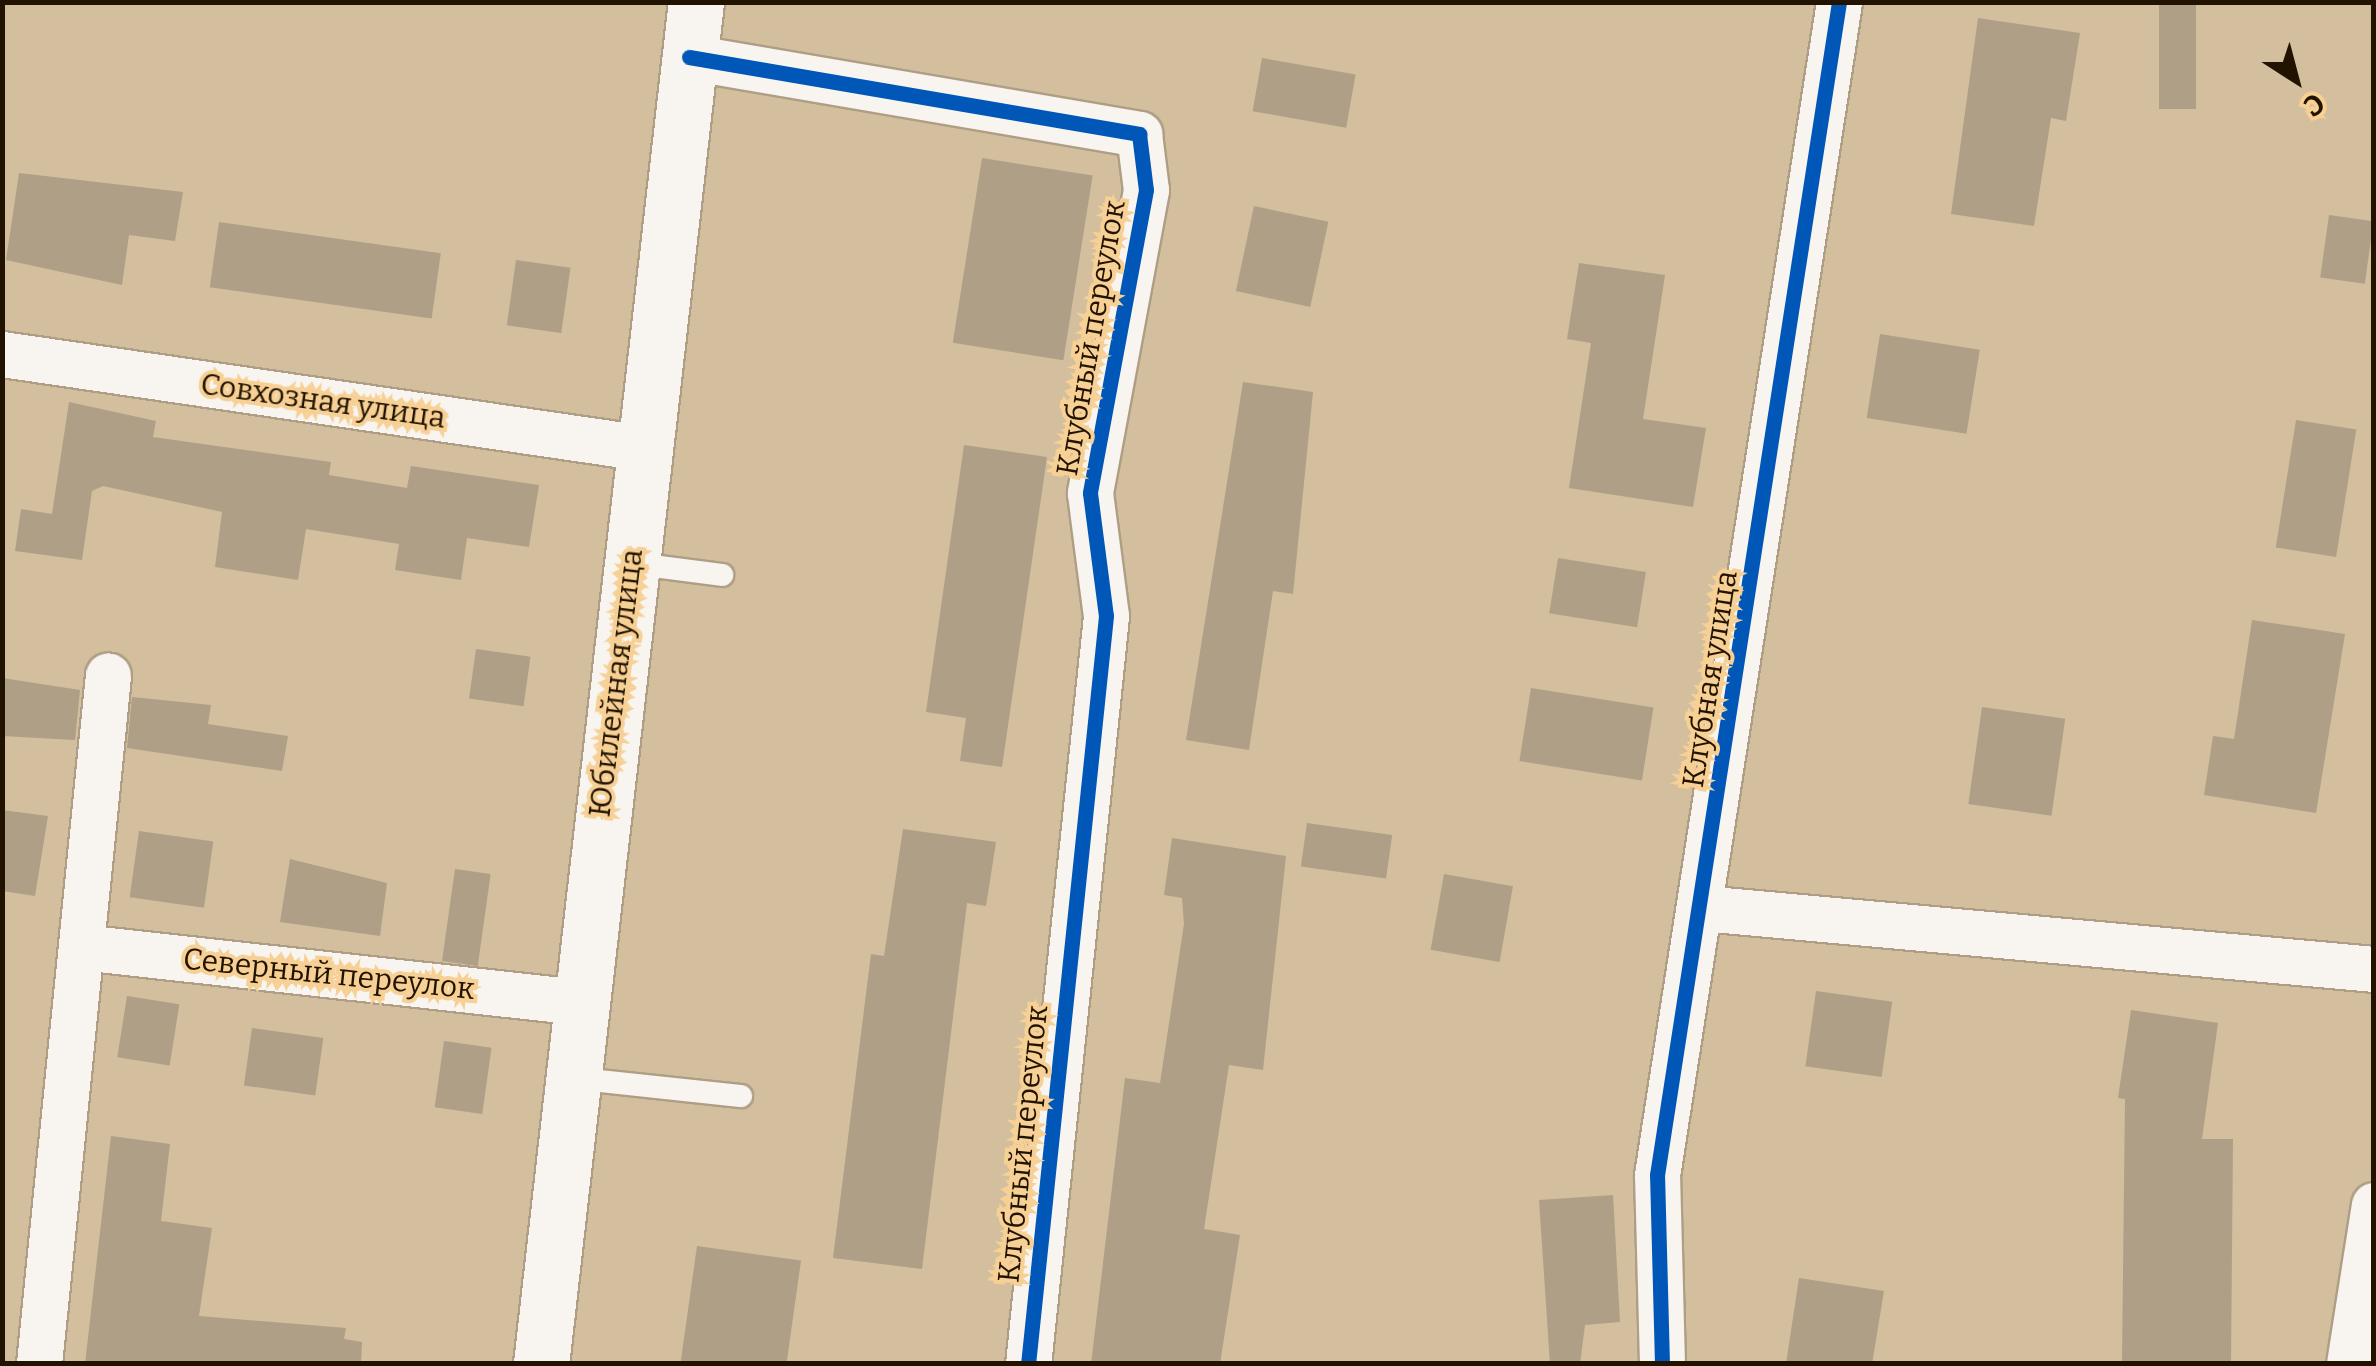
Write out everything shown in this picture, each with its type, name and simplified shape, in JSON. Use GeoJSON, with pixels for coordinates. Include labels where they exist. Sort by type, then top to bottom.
{"type":"FeatureCollection","features":[{"type":"Feature","properties":{"kind":"street","name":"Юбилейная улица"},"geometry":{"type":"LineString","coordinates":[[540,1364],[577,1002],[696,2]]}},
{"type":"Feature","properties":{"kind":"street","name":"Клубная улица"},"geometry":{"type":"LineString","coordinates":[[1662,1364],[1656,1175],[1702,908],[1839,2]]}},
{"type":"Feature","properties":{"kind":"street","name":"Клубный переулок"},"geometry":{"type":"LineString","coordinates":[[689,57],[1139,134],[1146,190],[1090,494],[1106,616],[1028,1364]]}},
{"type":"Feature","properties":{"kind":"street","name":"Совхозная улица"},"geometry":{"type":"LineString","coordinates":[[2,354],[644,448]]}},
{"type":"Feature","properties":{"kind":"street"},"geometry":{"type":"LineString","coordinates":[[39,1364],[108,676]]}},
{"type":"Feature","properties":{"kind":"street"},"geometry":{"type":"LineString","coordinates":[[1702,908],[2374,969]]}},
{"type":"Feature","properties":{"kind":"street","name":"Северный переулок"},"geometry":{"type":"LineString","coordinates":[[81,947],[577,1002]]}},
{"type":"Feature","properties":{"kind":"street"},"geometry":{"type":"LineString","coordinates":[[2350,1364],[2374,1205]]}},
{"type":"Feature","properties":{"kind":"lane"},"geometry":{"type":"LineString","coordinates":[[630,564],[722,575]]}},
{"type":"Feature","properties":{"kind":"lane"},"geometry":{"type":"LineString","coordinates":[[569,1078],[741,1096]]}},
{"type":"Feature","properties":{"kind":"building"},"geometry":{"type":"Polygon","coordinates":[[[2159,2],[2196,2],[2196,109],[2159,109],[2159,2]]]}},
{"type":"Feature","properties":{"kind":"building"},"geometry":{"type":"Polygon","coordinates":[[[1978,18],[2080,33],[2066,121],[2051,118],[2034,226],[1951,214],[1978,18]]]}},
{"type":"Feature","properties":{"kind":"building"},"geometry":{"type":"Polygon","coordinates":[[[1262,58],[1356,74],[1346,128],[1253,111],[1262,58]]]}},
{"type":"Feature","properties":{"kind":"building"},"geometry":{"type":"Polygon","coordinates":[[[982,158],[1093,176],[1063,360],[953,343],[982,158]]]}},
{"type":"Feature","properties":{"kind":"building"},"geometry":{"type":"Polygon","coordinates":[[[19,173],[183,192],[175,241],[129,235],[122,285],[6,260],[19,173]]]}},
{"type":"Feature","properties":{"kind":"building"},"geometry":{"type":"Polygon","coordinates":[[[1254,206],[1328,222],[1310,307],[1236,291],[1254,206]]]}},
{"type":"Feature","properties":{"kind":"building"},"geometry":{"type":"Polygon","coordinates":[[[2329,215],[2374,221],[2365,284],[2320,277],[2329,215]]]}},
{"type":"Feature","properties":{"kind":"building"},"geometry":{"type":"Polygon","coordinates":[[[219,222],[441,253],[432,319],[210,287],[219,222]]]}},
{"type":"Feature","properties":{"kind":"building"},"geometry":{"type":"Polygon","coordinates":[[[516,260],[570,268],[561,333],[507,325],[516,260]]]}},
{"type":"Feature","properties":{"kind":"building"},"geometry":{"type":"Polygon","coordinates":[[[1579,263],[1665,275],[1643,419],[1706,428],[1693,507],[1569,488],[1591,343],[1567,339],[1579,263]]]}},
{"type":"Feature","properties":{"kind":"building"},"geometry":{"type":"Polygon","coordinates":[[[1880,334],[1980,350],[1966,434],[1867,418],[1880,334]]]}},
{"type":"Feature","properties":{"kind":"building"},"geometry":{"type":"Polygon","coordinates":[[[1243,382],[1313,392],[1293,594],[1273,591],[1249,750],[1186,740],[1243,382]]]}},
{"type":"Feature","properties":{"kind":"building"},"geometry":{"type":"Polygon","coordinates":[[[69,402],[156,421],[153,437],[331,462],[329,475],[407,488],[411,466],[539,485],[529,547],[467,538],[461,580],[395,570],[399,544],[306,529],[298,580],[215,567],[222,512],[103,486],[92,491],[82,560],[15,551],[21,509],[52,514],[69,402]]]}},
{"type":"Feature","properties":{"kind":"building"},"geometry":{"type":"Polygon","coordinates":[[[2296,420],[2356,430],[2336,557],[2276,547],[2296,420]]]}},
{"type":"Feature","properties":{"kind":"building"},"geometry":{"type":"Polygon","coordinates":[[[964,445],[1047,457],[1002,767],[960,761],[966,718],[926,712],[964,445]]]}},
{"type":"Feature","properties":{"kind":"building"},"geometry":{"type":"Polygon","coordinates":[[[1558,558],[1646,572],[1637,627],[1549,613],[1558,558]]]}},
{"type":"Feature","properties":{"kind":"building"},"geometry":{"type":"Polygon","coordinates":[[[2252,620],[2345,634],[2316,813],[2204,795],[2213,736],[2234,739],[2252,620]]]}},
{"type":"Feature","properties":{"kind":"building"},"geometry":{"type":"Polygon","coordinates":[[[476,649],[530,657],[524,706],[469,699],[476,649]]]}},
{"type":"Feature","properties":{"kind":"building"},"geometry":{"type":"Polygon","coordinates":[[[2,678],[80,690],[75,740],[2,736],[2,678]]]}},
{"type":"Feature","properties":{"kind":"building"},"geometry":{"type":"Polygon","coordinates":[[[1531,688],[1653,707],[1642,780],[1519,761],[1531,688]]]}},
{"type":"Feature","properties":{"kind":"building"},"geometry":{"type":"Polygon","coordinates":[[[132,697],[211,705],[208,724],[288,736],[282,771],[127,748],[132,697]]]}},
{"type":"Feature","properties":{"kind":"building"},"geometry":{"type":"Polygon","coordinates":[[[1982,707],[2065,719],[2052,816],[1968,804],[1982,707]]]}},
{"type":"Feature","properties":{"kind":"building"},"geometry":{"type":"Polygon","coordinates":[[[2,810],[48,816],[35,896],[2,891],[2,810]]]}},
{"type":"Feature","properties":{"kind":"building"},"geometry":{"type":"Polygon","coordinates":[[[1307,823],[1392,835],[1386,879],[1301,867],[1307,823]]]}},
{"type":"Feature","properties":{"kind":"building"},"geometry":{"type":"Polygon","coordinates":[[[903,829],[996,842],[986,906],[967,903],[922,1269],[833,1258],[871,954],[884,956],[903,829]]]}},
{"type":"Feature","properties":{"kind":"building"},"geometry":{"type":"Polygon","coordinates":[[[139,831],[213,841],[204,908],[130,897],[139,831]]]}},
{"type":"Feature","properties":{"kind":"building"},"geometry":{"type":"Polygon","coordinates":[[[1172,838],[1286,856],[1263,1070],[1229,1065],[1204,1229],[1240,1235],[1220,1364],[1091,1364],[1125,1078],[1160,1083],[1184,924],[1182,898],[1164,895],[1172,838]]]}},
{"type":"Feature","properties":{"kind":"building"},"geometry":{"type":"Polygon","coordinates":[[[290,859],[387,883],[380,936],[280,922],[290,859]]]}},
{"type":"Feature","properties":{"kind":"building"},"geometry":{"type":"Polygon","coordinates":[[[455,869],[491,874],[478,966],[442,961],[455,869]]]}},
{"type":"Feature","properties":{"kind":"building"},"geometry":{"type":"Polygon","coordinates":[[[1444,874],[1513,886],[1500,962],[1431,950],[1444,874]]]}},
{"type":"Feature","properties":{"kind":"building"},"geometry":{"type":"Polygon","coordinates":[[[1816,991],[1892,1002],[1882,1077],[1805,1066],[1816,991]]]}},
{"type":"Feature","properties":{"kind":"building"},"geometry":{"type":"Polygon","coordinates":[[[127,996],[179,1004],[170,1066],[117,1057],[127,996]]]}},
{"type":"Feature","properties":{"kind":"building"},"geometry":{"type":"Polygon","coordinates":[[[2131,1010],[2218,1023],[2202,1139],[2233,1139],[2231,1363],[2122,1362],[2125,1099],[2118,1098],[2131,1010]]]}},
{"type":"Feature","properties":{"kind":"building"},"geometry":{"type":"Polygon","coordinates":[[[252,1028],[323,1038],[315,1095],[244,1085],[252,1028]]]}},
{"type":"Feature","properties":{"kind":"building"},"geometry":{"type":"Polygon","coordinates":[[[444,1041],[492,1048],[482,1114],[435,1107],[444,1041]]]}},
{"type":"Feature","properties":{"kind":"building"},"geometry":{"type":"Polygon","coordinates":[[[111,1136],[170,1144],[161,1221],[212,1228],[199,1316],[346,1328],[344,1339],[362,1342],[361,1364],[85,1364],[111,1136]]]}},
{"type":"Feature","properties":{"kind":"building"},"geometry":{"type":"Polygon","coordinates":[[[1613,1195],[1620,1322],[1585,1325],[1580,1364],[1550,1364],[1539,1200],[1613,1195]]]}},
{"type":"Feature","properties":{"kind":"building"},"geometry":{"type":"Polygon","coordinates":[[[697,1246],[801,1261],[786,1364],[680,1364],[697,1246]]]}},
{"type":"Feature","properties":{"kind":"building"},"geometry":{"type":"Polygon","coordinates":[[[1799,1278],[1884,1291],[1872,1364],[1786,1364],[1799,1278]]]}},
{"type":"Feature","properties":{"kind":"cycle path"},"geometry":{"type":"LineString","coordinates":[[1662,1364],[1657,1175],[1839,2]]}},
{"type":"Feature","properties":{"kind":"cycle path"},"geometry":{"type":"LineString","coordinates":[[689,57],[1139,134],[1146,190],[1090,493],[1106,616],[1028,1364]]}}]}
